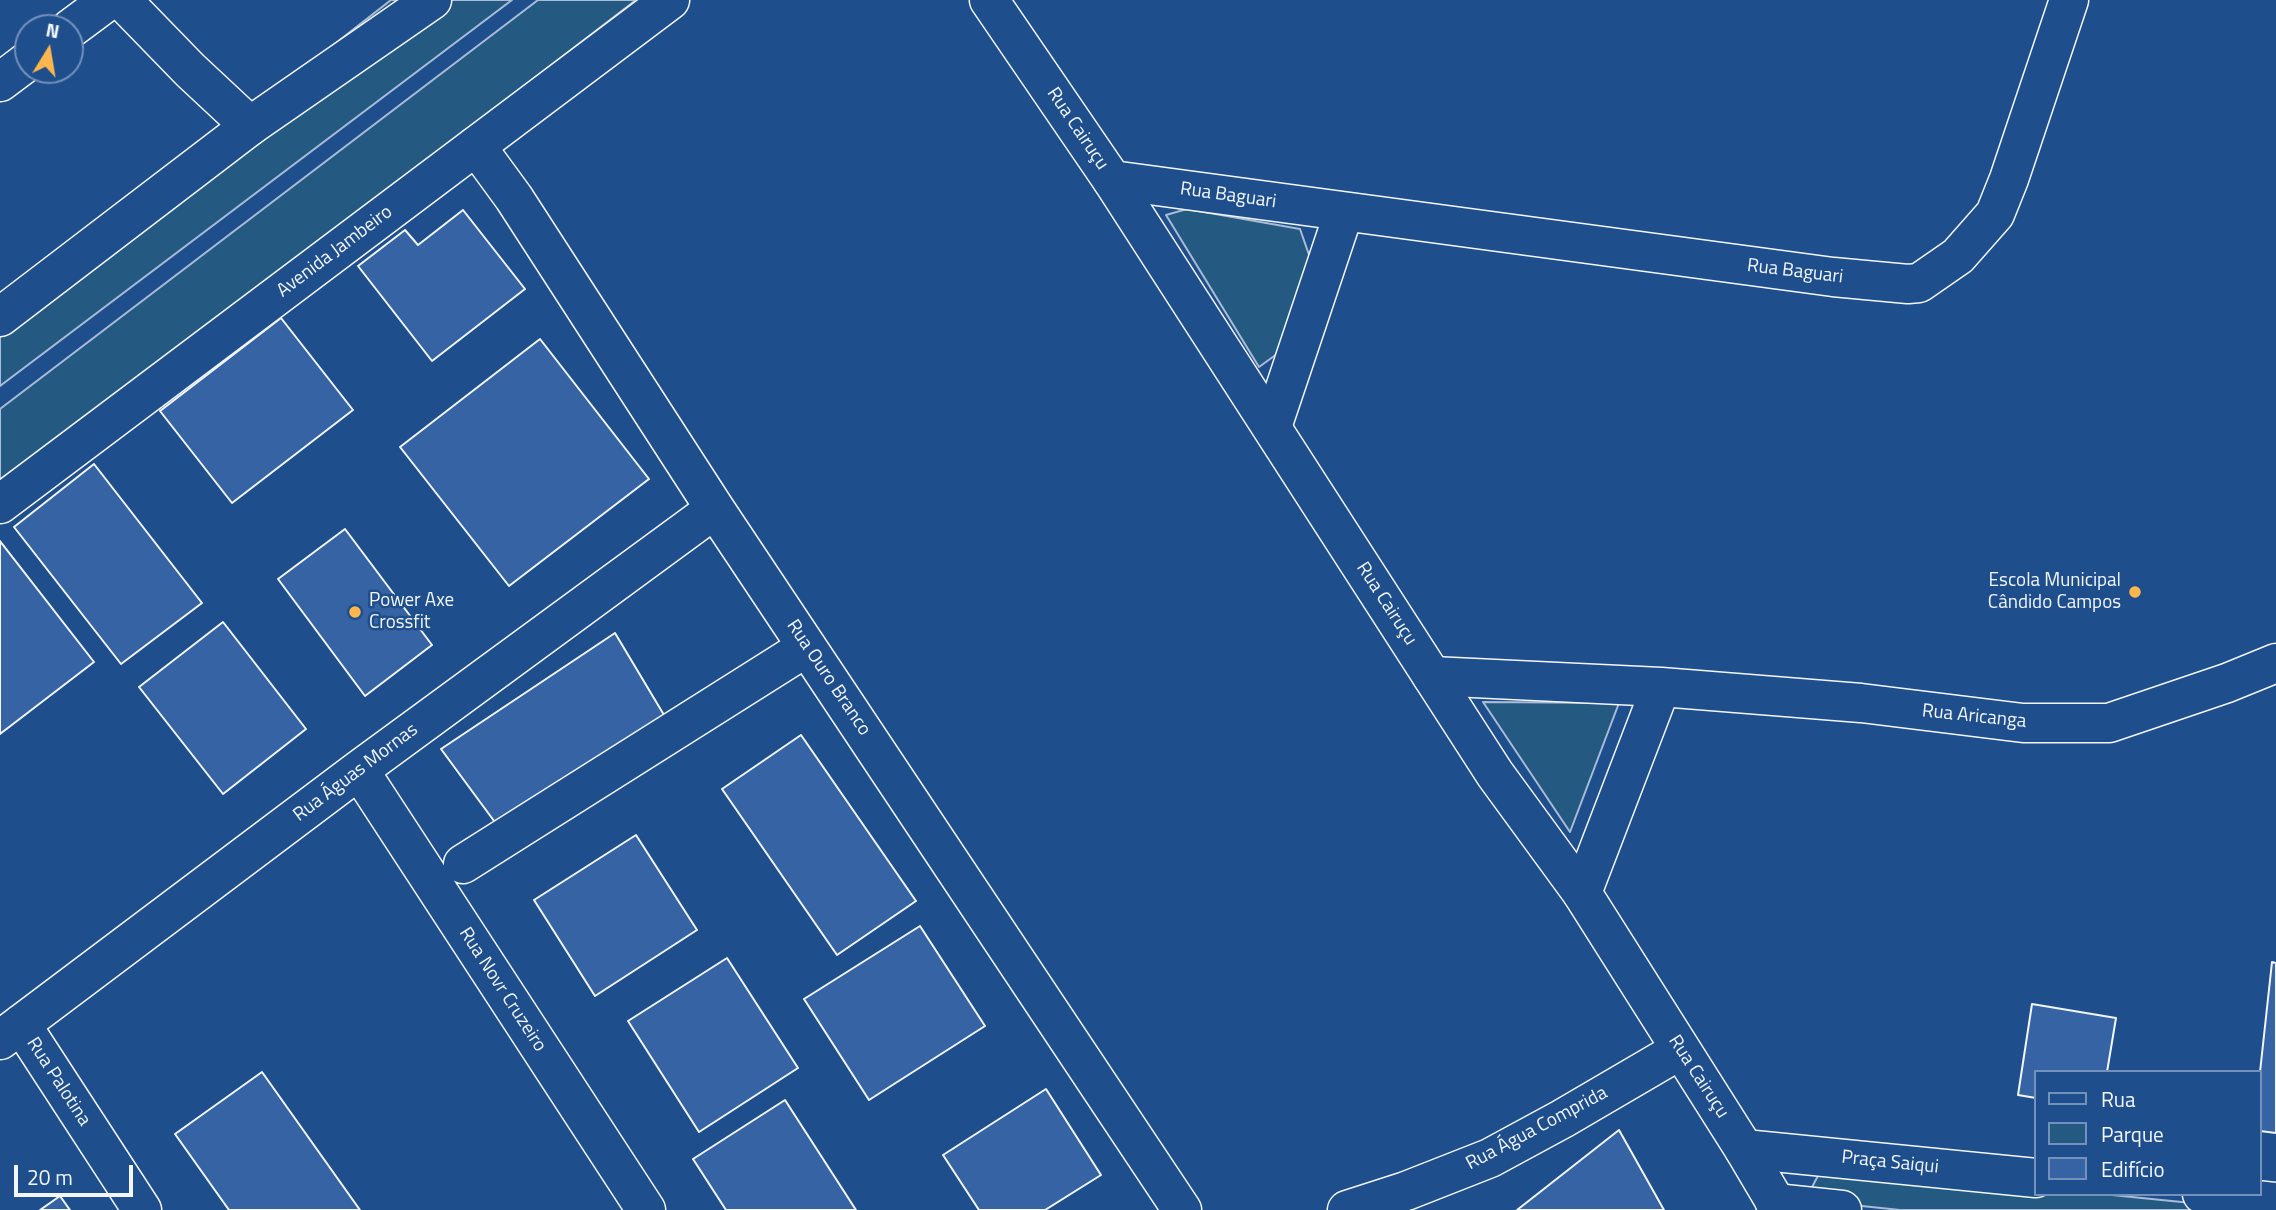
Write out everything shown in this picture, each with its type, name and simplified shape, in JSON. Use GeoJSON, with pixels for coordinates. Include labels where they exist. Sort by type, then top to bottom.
{"type":"FeatureCollection","features":[{"type":"Feature","properties":{"kind":"street"},"geometry":{"type":"LineString","coordinates":[[84,19],[109,0]]}},
{"type":"Feature","properties":{"kind":"street"},"geometry":{"type":"LineString","coordinates":[[122,0],[190,70],[250,126]]}},
{"type":"Feature","properties":{"kind":"street"},"geometry":{"type":"LineString","coordinates":[[0,317],[250,126],[432,0]]}},
{"type":"Feature","properties":{"kind":"street","name":"Avenida Jambeiro"},"geometry":{"type":"LineString","coordinates":[[0,504],[670,0]]}},
{"type":"Feature","properties":{"kind":"street","name":"Rua Cairuçu"},"geometry":{"type":"LineString","coordinates":[[989,0],[1112,180],[1495,774],[1581,893],[1778,1207]]}},
{"type":"Feature","properties":{"kind":"street","name":"Rua Baguari"},"geometry":{"type":"LineString","coordinates":[[1112,180],[1833,277],[1919,283],[1958,256],[1995,214],[2069,0]]}},
{"type":"Feature","properties":{"kind":"street","name":"Rua Ouro Branco"},"geometry":{"type":"LineString","coordinates":[[476,146],[514,198],[715,509],[1182,1210]]}},
{"type":"Feature","properties":{"kind":"street"},"geometry":{"type":"LineString","coordinates":[[1272,426],[1344,212]]}},
{"type":"Feature","properties":{"kind":"street","name":"Rua Águas Mornas"},"geometry":{"type":"LineString","coordinates":[[10,1032],[359,770],[715,509]]}},
{"type":"Feature","properties":{"kind":"street"},"geometry":{"type":"LineString","coordinates":[[463,864],[807,647]]}},
{"type":"Feature","properties":{"kind":"street","name":"Rua Aricanga"},"geometry":{"type":"LineString","coordinates":[[1432,676],[1661,687],[1861,703],[2023,723],[2109,723],[2227,683],[2276,663]]}},
{"type":"Feature","properties":{"kind":"street"},"geometry":{"type":"LineString","coordinates":[[1581,893],[1661,687]]}},
{"type":"Feature","properties":{"kind":"street","name":"Rua Novr Cruzeiro"},"geometry":{"type":"LineString","coordinates":[[359,770],[646,1210]]}},
{"type":"Feature","properties":{"kind":"street","name":"Rua Palotina"},"geometry":{"type":"LineString","coordinates":[[10,1032],[142,1210]]}},
{"type":"Feature","properties":{"kind":"street","name":"Rua Água Comprida"},"geometry":{"type":"LineString","coordinates":[[1348,1210],[1406,1191],[1490,1158],[1680,1050]]}},
{"type":"Feature","properties":{"kind":"street","name":"Praça Saiqui"},"geometry":{"type":"LineString","coordinates":[[1744,1149],[2035,1178]]}},
{"type":"Feature","properties":{"kind":"street"},"geometry":{"type":"LineString","coordinates":[[2211,1200],[2276,1202]]}},
{"type":"Feature","properties":{"kind":"street"},"geometry":{"type":"LineString","coordinates":[[1778,1207],[1842,1210]]}},
{"type":"Feature","properties":{"kind":"green space"},"geometry":{"type":"Polygon","coordinates":[[[391,0],[512,0],[0,386],[0,305],[391,0]]]}},
{"type":"Feature","properties":{"kind":"green space"},"geometry":{"type":"Polygon","coordinates":[[[538,0],[636,0],[0,488],[0,409],[538,0]]]}},
{"type":"Feature","properties":{"kind":"green space"},"geometry":{"type":"Polygon","coordinates":[[[1187,209],[1300,229],[1314,269],[1288,346],[1259,367],[1166,215],[1187,209]]]}},
{"type":"Feature","properties":{"kind":"green space"},"geometry":{"type":"Polygon","coordinates":[[[1483,702],[1619,703],[1570,832],[1483,702]]]}},
{"type":"Feature","properties":{"kind":"green space"},"geometry":{"type":"Polygon","coordinates":[[[1820,1172],[2035,1196],[2122,1196],[2261,1210],[1900,1210],[1814,1201],[1811,1189],[1820,1172]]]}},
{"type":"Feature","properties":{"kind":"building"},"geometry":{"type":"Polygon","coordinates":[[[463,210],[525,289],[432,361],[358,266],[405,230],[418,245],[463,210]]]}},
{"type":"Feature","properties":{"kind":"building"},"geometry":{"type":"Polygon","coordinates":[[[281,318],[353,410],[232,503],[160,411],[281,318]]]}},
{"type":"Feature","properties":{"kind":"building"},"geometry":{"type":"Polygon","coordinates":[[[540,339],[649,479],[509,586],[400,447],[540,339]]]}},
{"type":"Feature","properties":{"kind":"building"},"geometry":{"type":"Polygon","coordinates":[[[94,464],[202,603],[121,664],[14,527],[94,464]]]}},
{"type":"Feature","properties":{"kind":"building","name":"Power Axe Crossfit"},"geometry":{"type":"Polygon","coordinates":[[[345,529],[432,645],[365,696],[278,579],[345,529]]]}},
{"type":"Feature","properties":{"kind":"building"},"geometry":{"type":"Polygon","coordinates":[[[0,541],[94,662],[0,734],[0,541]]]}},
{"type":"Feature","properties":{"kind":"building"},"geometry":{"type":"Polygon","coordinates":[[[223,622],[306,729],[223,794],[139,687],[223,622]]]}},
{"type":"Feature","properties":{"kind":"building"},"geometry":{"type":"Polygon","coordinates":[[[615,633],[667,720],[497,825],[441,749],[615,633]]]}},
{"type":"Feature","properties":{"kind":"building"},"geometry":{"type":"Polygon","coordinates":[[[801,735],[916,901],[837,955],[722,789],[801,735]]]}},
{"type":"Feature","properties":{"kind":"building"},"geometry":{"type":"Polygon","coordinates":[[[636,835],[697,930],[595,996],[534,900],[636,835]]]}},
{"type":"Feature","properties":{"kind":"building"},"geometry":{"type":"Polygon","coordinates":[[[920,926],[985,1026],[869,1100],[804,999],[920,926]]]}},
{"type":"Feature","properties":{"kind":"building"},"geometry":{"type":"Polygon","coordinates":[[[727,958],[798,1068],[699,1132],[628,1021],[727,958]]]}},
{"type":"Feature","properties":{"kind":"building"},"geometry":{"type":"Polygon","coordinates":[[[2272,962],[2276,963],[2276,1133],[2262,1131],[2260,1070],[2272,962]]]}},
{"type":"Feature","properties":{"kind":"building"},"geometry":{"type":"Polygon","coordinates":[[[2032,1004],[2116,1018],[2107,1070],[2035,1070],[2035,1098],[2018,1095],[2032,1004]]]}},
{"type":"Feature","properties":{"kind":"building"},"geometry":{"type":"Polygon","coordinates":[[[262,1072],[360,1210],[229,1210],[175,1134],[262,1072]]]}},
{"type":"Feature","properties":{"kind":"building"},"geometry":{"type":"Polygon","coordinates":[[[1046,1089],[1101,1175],[1045,1210],[979,1210],[943,1155],[1046,1089]]]}},
{"type":"Feature","properties":{"kind":"building"},"geometry":{"type":"Polygon","coordinates":[[[785,1100],[856,1210],[726,1210],[693,1159],[785,1100]]]}},
{"type":"Feature","properties":{"kind":"building"},"geometry":{"type":"Polygon","coordinates":[[[1619,1130],[1664,1210],[1517,1210],[1619,1130]]]}},
{"type":"Feature","properties":{"kind":"building"},"geometry":{"type":"Polygon","coordinates":[[[60,1196],[70,1210],[40,1210],[60,1196]]]}},
{"type":"Feature","properties":{"kind":"place","name":"Escola Municipal Cândido Campos"},"geometry":{"type":"Point","coordinates":[2135,592]}},
{"type":"Feature","properties":{"kind":"place","name":"Power Axe Crossfit"},"geometry":{"type":"Point","coordinates":[355,612]}}]}
